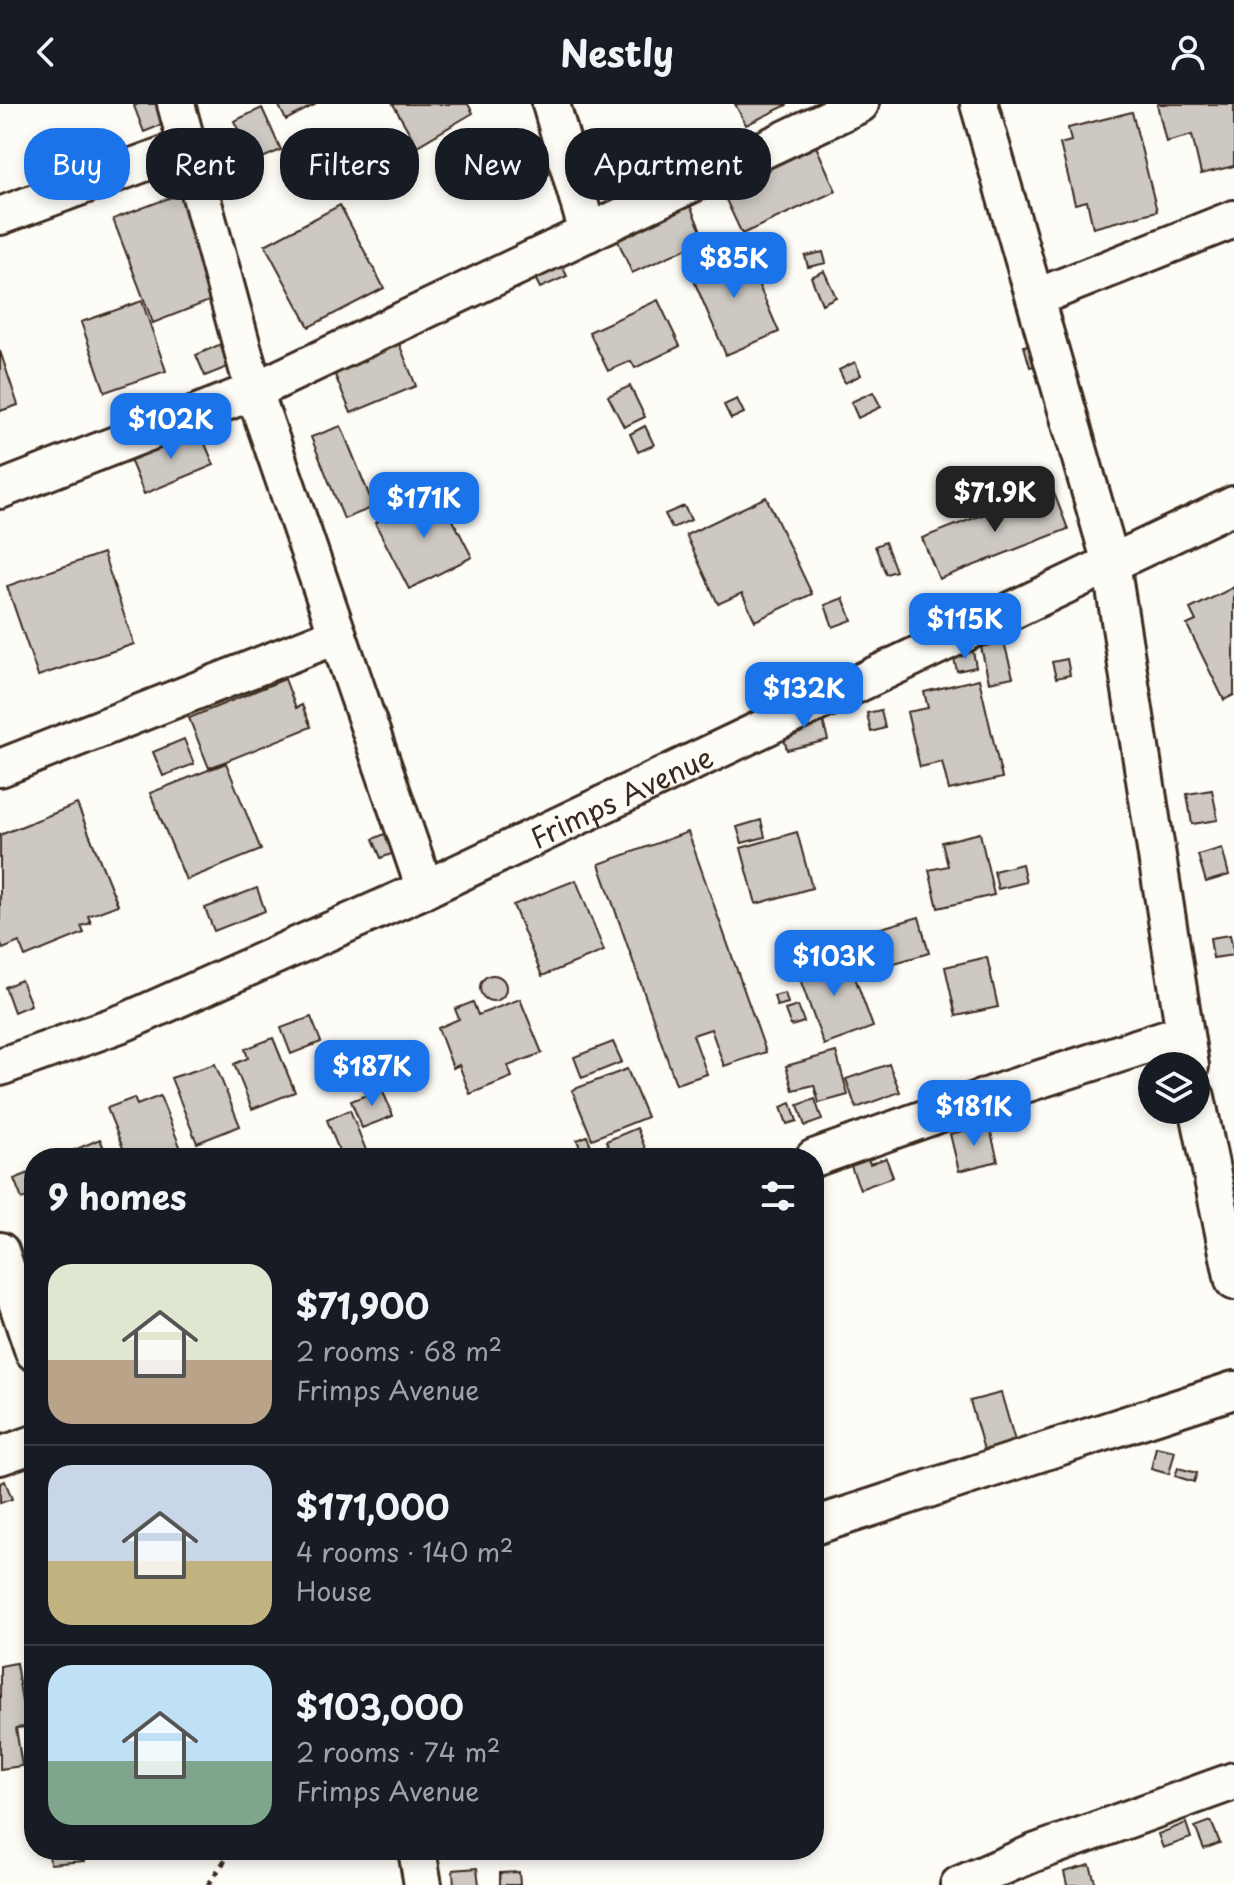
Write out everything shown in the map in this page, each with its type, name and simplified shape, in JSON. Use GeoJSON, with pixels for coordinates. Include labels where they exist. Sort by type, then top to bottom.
{"type":"FeatureCollection","features":[{"type":"Feature","properties":{"kind":"street"},"geometry":{"type":"LineString","coordinates":[[176,104],[182,128]]}},
{"type":"Feature","properties":{"kind":"street"},"geometry":{"type":"LineString","coordinates":[[551,104],[588,233]]}},
{"type":"Feature","properties":{"kind":"street"},"geometry":{"type":"LineString","coordinates":[[0,490],[254,391],[860,104]]}},
{"type":"Feature","properties":{"kind":"street"},"geometry":{"type":"LineString","coordinates":[[824,1154],[1006,1090],[1186,1050],[1111,563],[979,104]]}},
{"type":"Feature","properties":{"kind":"street"},"geometry":{"type":"LineString","coordinates":[[0,216],[146,162]]}},
{"type":"Feature","properties":{"kind":"street"},"geometry":{"type":"LineString","coordinates":[[202,200],[254,391],[425,889]]}},
{"type":"Feature","properties":{"kind":"street"},"geometry":{"type":"LineString","coordinates":[[1035,298],[1234,219]]}},
{"type":"Feature","properties":{"kind":"street","name":"Frimps Avenue"},"geometry":{"type":"LineString","coordinates":[[0,1067],[125,1022],[425,889],[1234,505]]}},
{"type":"Feature","properties":{"kind":"street"},"geometry":{"type":"LineString","coordinates":[[0,768],[338,635]]}},
{"type":"Feature","properties":{"kind":"street"},"geometry":{"type":"LineString","coordinates":[[1202,1124],[1234,1281]]}},
{"type":"Feature","properties":{"kind":"street"},"geometry":{"type":"LineString","coordinates":[[0,1251],[24,1322]]}},
{"type":"Feature","properties":{"kind":"street"},"geometry":{"type":"LineString","coordinates":[[824,1523],[1234,1390]]}},
{"type":"Feature","properties":{"kind":"street"},"geometry":{"type":"LineString","coordinates":[[0,1456],[24,1448]]}},
{"type":"Feature","properties":{"kind":"street"},"geometry":{"type":"LineString","coordinates":[[959,1885],[1034,1853],[1234,1781]]}},
{"type":"Feature","properties":{"kind":"street"},"geometry":{"type":"LineString","coordinates":[[419,1860],[423,1885]]}},
{"type":"Feature","properties":{"kind":"path"},"geometry":{"type":"LineString","coordinates":[[208,1885],[225,1860]]}},
{"type":"Feature","properties":{"kind":"building"},"geometry":{"type":"Polygon","coordinates":[[[163,104],[171,121],[146,128],[144,132],[134,106],[163,104]]]}},
{"type":"Feature","properties":{"kind":"building"},"geometry":{"type":"Polygon","coordinates":[[[278,104],[316,104],[286,120],[278,104]]]}},
{"type":"Feature","properties":{"kind":"building"},"geometry":{"type":"Polygon","coordinates":[[[393,104],[468,104],[473,113],[448,128],[435,128],[435,135],[419,145],[419,128],[407,128],[393,104]]]}},
{"type":"Feature","properties":{"kind":"building"},"geometry":{"type":"Polygon","coordinates":[[[735,104],[787,104],[787,105],[746,125],[735,104]]]}},
{"type":"Feature","properties":{"kind":"building"},"geometry":{"type":"Polygon","coordinates":[[[1157,104],[1234,104],[1234,166],[1201,174],[1192,135],[1166,142],[1157,104]]]}},
{"type":"Feature","properties":{"kind":"building"},"geometry":{"type":"Polygon","coordinates":[[[262,108],[280,150],[264,157],[264,128],[237,128],[234,121],[262,108]]]}},
{"type":"Feature","properties":{"kind":"building"},"geometry":{"type":"Polygon","coordinates":[[[1132,112],[1157,211],[1093,228],[1087,201],[1075,204],[1060,144],[1071,141],[1068,128],[1132,112]]]}},
{"type":"Feature","properties":{"kind":"building"},"geometry":{"type":"Polygon","coordinates":[[[815,144],[836,191],[742,234],[726,200],[771,200],[771,164],[815,144]]]}},
{"type":"Feature","properties":{"kind":"building"},"geometry":{"type":"Polygon","coordinates":[[[163,200],[185,200],[222,296],[153,323],[113,219],[163,200]]]}},
{"type":"Feature","properties":{"kind":"building"},"geometry":{"type":"Polygon","coordinates":[[[688,201],[705,240],[632,273],[615,234],[688,201]]]}},
{"type":"Feature","properties":{"kind":"building"},"geometry":{"type":"Polygon","coordinates":[[[340,205],[384,288],[309,327],[265,245],[340,205]]]}},
{"type":"Feature","properties":{"kind":"building"},"geometry":{"type":"Polygon","coordinates":[[[741,244],[779,332],[726,355],[688,267],[741,244]]]}},
{"type":"Feature","properties":{"kind":"building"},"geometry":{"type":"Polygon","coordinates":[[[823,252],[826,263],[808,267],[805,256],[823,252]]]}},
{"type":"Feature","properties":{"kind":"building"},"geometry":{"type":"Polygon","coordinates":[[[557,255],[567,276],[540,288],[530,268],[557,255]]]}},
{"type":"Feature","properties":{"kind":"building"},"geometry":{"type":"Polygon","coordinates":[[[824,271],[836,297],[822,304],[811,277],[824,271]]]}},
{"type":"Feature","properties":{"kind":"building"},"geometry":{"type":"Polygon","coordinates":[[[658,300],[680,346],[635,368],[631,361],[608,371],[589,332],[658,300]]]}},
{"type":"Feature","properties":{"kind":"building"},"geometry":{"type":"Polygon","coordinates":[[[142,301],[166,371],[105,392],[81,322],[142,301]]]}},
{"type":"Feature","properties":{"kind":"building"},"geometry":{"type":"Polygon","coordinates":[[[230,340],[240,362],[205,376],[196,355],[230,340]]]}},
{"type":"Feature","properties":{"kind":"building"},"geometry":{"type":"Polygon","coordinates":[[[1045,340],[1050,362],[1030,367],[1024,346],[1045,340]]]}},
{"type":"Feature","properties":{"kind":"building"},"geometry":{"type":"Polygon","coordinates":[[[398,341],[416,386],[351,413],[332,368],[398,341]]]}},
{"type":"Feature","properties":{"kind":"building"},"geometry":{"type":"Polygon","coordinates":[[[0,351],[18,405],[0,411],[0,351]]]}},
{"type":"Feature","properties":{"kind":"building"},"geometry":{"type":"Polygon","coordinates":[[[855,362],[861,375],[845,383],[839,370],[855,362]]]}},
{"type":"Feature","properties":{"kind":"building"},"geometry":{"type":"Polygon","coordinates":[[[630,386],[645,417],[624,427],[608,396],[630,386]]]}},
{"type":"Feature","properties":{"kind":"building"},"geometry":{"type":"Polygon","coordinates":[[[873,392],[881,407],[858,418],[851,402],[873,392]]]}},
{"type":"Feature","properties":{"kind":"building"},"geometry":{"type":"Polygon","coordinates":[[[737,399],[744,413],[731,419],[724,405],[737,399]]]}},
{"type":"Feature","properties":{"kind":"building"},"geometry":{"type":"Polygon","coordinates":[[[341,426],[374,507],[344,519],[311,437],[341,426]]]}},
{"type":"Feature","properties":{"kind":"building"},"geometry":{"type":"Polygon","coordinates":[[[645,426],[654,445],[638,452],[630,434],[645,426]]]}},
{"type":"Feature","properties":{"kind":"building"},"geometry":{"type":"Polygon","coordinates":[[[198,427],[214,465],[144,494],[129,457],[198,427]]]}},
{"type":"Feature","properties":{"kind":"building"},"geometry":{"type":"Polygon","coordinates":[[[1052,488],[1068,529],[939,579],[922,538],[1052,488]]]}},
{"type":"Feature","properties":{"kind":"building"},"geometry":{"type":"Polygon","coordinates":[[[438,491],[472,557],[409,589],[375,523],[438,491]]]}},
{"type":"Feature","properties":{"kind":"building"},"geometry":{"type":"Polygon","coordinates":[[[766,497],[812,594],[755,621],[742,593],[718,604],[686,535],[766,497]]]}},
{"type":"Feature","properties":{"kind":"building"},"geometry":{"type":"Polygon","coordinates":[[[684,506],[691,520],[672,528],[665,514],[684,506]]]}},
{"type":"Feature","properties":{"kind":"building"},"geometry":{"type":"Polygon","coordinates":[[[885,542],[896,571],[886,574],[875,546],[885,542]]]}},
{"type":"Feature","properties":{"kind":"building"},"geometry":{"type":"Polygon","coordinates":[[[103,553],[134,644],[38,676],[7,586],[103,553]]]}},
{"type":"Feature","properties":{"kind":"building"},"geometry":{"type":"Polygon","coordinates":[[[1234,587],[1234,695],[1224,700],[1187,625],[1196,621],[1190,609],[1234,587]]]}},
{"type":"Feature","properties":{"kind":"building"},"geometry":{"type":"Polygon","coordinates":[[[843,598],[852,620],[833,627],[825,605],[843,598]]]}},
{"type":"Feature","properties":{"kind":"building"},"geometry":{"type":"Polygon","coordinates":[[[1004,642],[1013,677],[989,682],[981,647],[1004,642]]]}},
{"type":"Feature","properties":{"kind":"building"},"geometry":{"type":"Polygon","coordinates":[[[973,651],[976,667],[957,671],[953,655],[973,651]]]}},
{"type":"Feature","properties":{"kind":"building"},"geometry":{"type":"Polygon","coordinates":[[[1067,659],[1070,675],[1056,678],[1052,662],[1067,659]]]}},
{"type":"Feature","properties":{"kind":"building"},"geometry":{"type":"Polygon","coordinates":[[[285,679],[296,708],[302,705],[311,727],[209,768],[189,718],[285,679]]]}},
{"type":"Feature","properties":{"kind":"building"},"geometry":{"type":"Polygon","coordinates":[[[979,679],[1002,778],[949,790],[942,762],[920,767],[907,712],[928,708],[924,692],[979,679]]]}},
{"type":"Feature","properties":{"kind":"building"},"geometry":{"type":"Polygon","coordinates":[[[820,710],[828,740],[787,750],[779,721],[820,710]]]}},
{"type":"Feature","properties":{"kind":"building"},"geometry":{"type":"Polygon","coordinates":[[[881,710],[885,728],[871,732],[867,713],[881,710]]]}},
{"type":"Feature","properties":{"kind":"building"},"geometry":{"type":"Polygon","coordinates":[[[184,739],[194,764],[163,776],[153,752],[184,739]]]}},
{"type":"Feature","properties":{"kind":"building"},"geometry":{"type":"Polygon","coordinates":[[[226,763],[261,850],[186,880],[150,793],[226,763]]]}},
{"type":"Feature","properties":{"kind":"building"},"geometry":{"type":"Polygon","coordinates":[[[1212,790],[1218,820],[1192,824],[1187,794],[1212,790]]]}},
{"type":"Feature","properties":{"kind":"building"},"geometry":{"type":"Polygon","coordinates":[[[77,804],[118,905],[88,916],[91,923],[81,926],[84,933],[25,957],[19,942],[3,949],[0,941],[0,835],[77,804]]]}},
{"type":"Feature","properties":{"kind":"building"},"geometry":{"type":"Polygon","coordinates":[[[761,820],[765,837],[742,843],[737,827],[761,820]]]}},
{"type":"Feature","properties":{"kind":"building"},"geometry":{"type":"Polygon","coordinates":[[[394,830],[402,850],[381,858],[373,839],[394,830]]]}},
{"type":"Feature","properties":{"kind":"building"},"geometry":{"type":"Polygon","coordinates":[[[688,832],[766,1052],[724,1066],[711,1029],[693,1035],[707,1074],[676,1084],[599,864],[688,832]]]}},
{"type":"Feature","properties":{"kind":"building"},"geometry":{"type":"Polygon","coordinates":[[[797,832],[812,888],[756,904],[741,848],[797,832]]]}},
{"type":"Feature","properties":{"kind":"building"},"geometry":{"type":"Polygon","coordinates":[[[980,833],[994,895],[938,908],[929,870],[948,866],[942,842],[980,833]]]}},
{"type":"Feature","properties":{"kind":"building"},"geometry":{"type":"Polygon","coordinates":[[[1222,848],[1229,875],[1206,882],[1198,855],[1222,848]]]}},
{"type":"Feature","properties":{"kind":"building"},"geometry":{"type":"Polygon","coordinates":[[[1022,864],[1026,882],[998,889],[994,871],[1022,864]]]}},
{"type":"Feature","properties":{"kind":"building"},"geometry":{"type":"Polygon","coordinates":[[[576,880],[604,951],[542,976],[513,905],[576,880]]]}},
{"type":"Feature","properties":{"kind":"building"},"geometry":{"type":"Polygon","coordinates":[[[257,888],[265,911],[214,931],[205,908],[257,888]]]}},
{"type":"Feature","properties":{"kind":"building"},"geometry":{"type":"Polygon","coordinates":[[[919,917],[929,953],[881,967],[871,931],[919,917]]]}},
{"type":"Feature","properties":{"kind":"building"},"geometry":{"type":"Polygon","coordinates":[[[1230,935],[1234,955],[1213,958],[1210,938],[1230,935]]]}},
{"type":"Feature","properties":{"kind":"building"},"geometry":{"type":"Polygon","coordinates":[[[845,950],[873,1027],[824,1045],[796,968],[845,950]]]}},
{"type":"Feature","properties":{"kind":"building"},"geometry":{"type":"Polygon","coordinates":[[[987,957],[998,1007],[956,1016],[945,967],[987,957]]]}},
{"type":"Feature","properties":{"kind":"building"},"geometry":{"type":"Polygon","coordinates":[[[493,975],[502,979],[506,988],[502,997],[493,1001],[484,997],[480,988],[484,979],[493,975]]]}},
{"type":"Feature","properties":{"kind":"building"},"geometry":{"type":"Polygon","coordinates":[[[21,980],[31,1005],[14,1012],[5,987],[21,980]]]}},
{"type":"Feature","properties":{"kind":"building"},"geometry":{"type":"Polygon","coordinates":[[[785,993],[788,1003],[777,1006],[774,996],[785,993]]]}},
{"type":"Feature","properties":{"kind":"building"},"geometry":{"type":"Polygon","coordinates":[[[520,999],[542,1053],[508,1066],[512,1077],[470,1094],[459,1065],[453,1068],[438,1028],[459,1019],[455,1009],[473,1002],[478,1015],[520,999]]]}},
{"type":"Feature","properties":{"kind":"building"},"geometry":{"type":"Polygon","coordinates":[[[798,1006],[804,1022],[791,1026],[785,1010],[798,1006]]]}},
{"type":"Feature","properties":{"kind":"building"},"geometry":{"type":"Polygon","coordinates":[[[311,1017],[321,1042],[291,1054],[281,1028],[311,1017]]]}},
{"type":"Feature","properties":{"kind":"building"},"geometry":{"type":"Polygon","coordinates":[[[273,1038],[295,1092],[252,1109],[234,1064],[248,1058],[245,1049],[273,1038]]]}},
{"type":"Feature","properties":{"kind":"building"},"geometry":{"type":"Polygon","coordinates":[[[613,1042],[622,1062],[582,1078],[574,1057],[613,1042]]]}},
{"type":"Feature","properties":{"kind":"building"},"geometry":{"type":"Polygon","coordinates":[[[836,1052],[848,1095],[819,1103],[814,1085],[793,1090],[786,1066],[836,1052]]]}},
{"type":"Feature","properties":{"kind":"building"},"geometry":{"type":"Polygon","coordinates":[[[215,1064],[240,1126],[197,1143],[171,1078],[215,1064]]]}},
{"type":"Feature","properties":{"kind":"building"},"geometry":{"type":"Polygon","coordinates":[[[889,1064],[900,1092],[856,1108],[846,1079],[889,1064]]]}},
{"type":"Feature","properties":{"kind":"building"},"geometry":{"type":"Polygon","coordinates":[[[627,1069],[647,1117],[592,1139],[572,1090],[627,1069]]]}},
{"type":"Feature","properties":{"kind":"building"},"geometry":{"type":"Polygon","coordinates":[[[382,1089],[393,1116],[362,1128],[351,1101],[382,1089]]]}},
{"type":"Feature","properties":{"kind":"building"},"geometry":{"type":"Polygon","coordinates":[[[160,1096],[181,1148],[123,1148],[107,1108],[134,1098],[137,1105],[160,1096]]]}},
{"type":"Feature","properties":{"kind":"building"},"geometry":{"type":"Polygon","coordinates":[[[815,1099],[822,1120],[805,1126],[798,1105],[815,1099]]]}},
{"type":"Feature","properties":{"kind":"building"},"geometry":{"type":"Polygon","coordinates":[[[791,1103],[797,1121],[787,1124],[781,1107],[791,1103]]]}},
{"type":"Feature","properties":{"kind":"building"},"geometry":{"type":"Polygon","coordinates":[[[350,1110],[365,1148],[338,1148],[327,1120],[350,1110]]]}},
{"type":"Feature","properties":{"kind":"building"},"geometry":{"type":"Polygon","coordinates":[[[989,1125],[998,1161],[959,1171],[950,1134],[989,1125]]]}},
{"type":"Feature","properties":{"kind":"building"},"geometry":{"type":"Polygon","coordinates":[[[637,1128],[645,1148],[609,1148],[606,1141],[637,1128]]]}},
{"type":"Feature","properties":{"kind":"building"},"geometry":{"type":"Polygon","coordinates":[[[587,1136],[592,1148],[580,1148],[577,1140],[587,1136]]]}},
{"type":"Feature","properties":{"kind":"building"},"geometry":{"type":"Polygon","coordinates":[[[100,1139],[104,1148],[79,1148],[100,1139]]]}},
{"type":"Feature","properties":{"kind":"building"},"geometry":{"type":"Polygon","coordinates":[[[867,1157],[870,1164],[886,1158],[893,1177],[860,1189],[850,1164],[867,1157]]]}},
{"type":"Feature","properties":{"kind":"building"},"geometry":{"type":"Polygon","coordinates":[[[24,1175],[24,1198],[22,1199],[14,1179],[24,1175]]]}},
{"type":"Feature","properties":{"kind":"building"},"geometry":{"type":"Polygon","coordinates":[[[1001,1393],[1015,1441],[984,1450],[970,1401],[1001,1393]]]}},
{"type":"Feature","properties":{"kind":"building"},"geometry":{"type":"Polygon","coordinates":[[[1156,1447],[1175,1451],[1169,1474],[1151,1469],[1156,1447]]]}},
{"type":"Feature","properties":{"kind":"building"},"geometry":{"type":"Polygon","coordinates":[[[1178,1468],[1197,1473],[1194,1482],[1175,1476],[1178,1468]]]}},
{"type":"Feature","properties":{"kind":"building"},"geometry":{"type":"Polygon","coordinates":[[[5,1481],[12,1499],[0,1503],[0,1483],[5,1481]]]}},
{"type":"Feature","properties":{"kind":"building"},"geometry":{"type":"Polygon","coordinates":[[[16,1663],[24,1727],[16,1728],[22,1766],[0,1769],[0,1666],[16,1663]]]}},
{"type":"Feature","properties":{"kind":"building"},"geometry":{"type":"Polygon","coordinates":[[[1211,1821],[1220,1843],[1204,1849],[1195,1827],[1211,1821]]]}},
{"type":"Feature","properties":{"kind":"building"},"geometry":{"type":"Polygon","coordinates":[[[1186,1823],[1191,1838],[1163,1848],[1158,1834],[1186,1823]]]}},
{"type":"Feature","properties":{"kind":"building"},"geometry":{"type":"Polygon","coordinates":[[[50,1860],[84,1860],[84,1861],[50,1864],[50,1860]]]}},
{"type":"Feature","properties":{"kind":"building"},"geometry":{"type":"Polygon","coordinates":[[[1090,1865],[1096,1885],[1067,1885],[1064,1872],[1090,1865]]]}},
{"type":"Feature","properties":{"kind":"building"},"geometry":{"type":"Polygon","coordinates":[[[477,1868],[479,1885],[454,1885],[453,1870],[477,1868]]]}},
{"type":"Feature","properties":{"kind":"building"},"geometry":{"type":"Polygon","coordinates":[[[519,1872],[520,1885],[500,1885],[500,1873],[519,1872]]]}}]}
